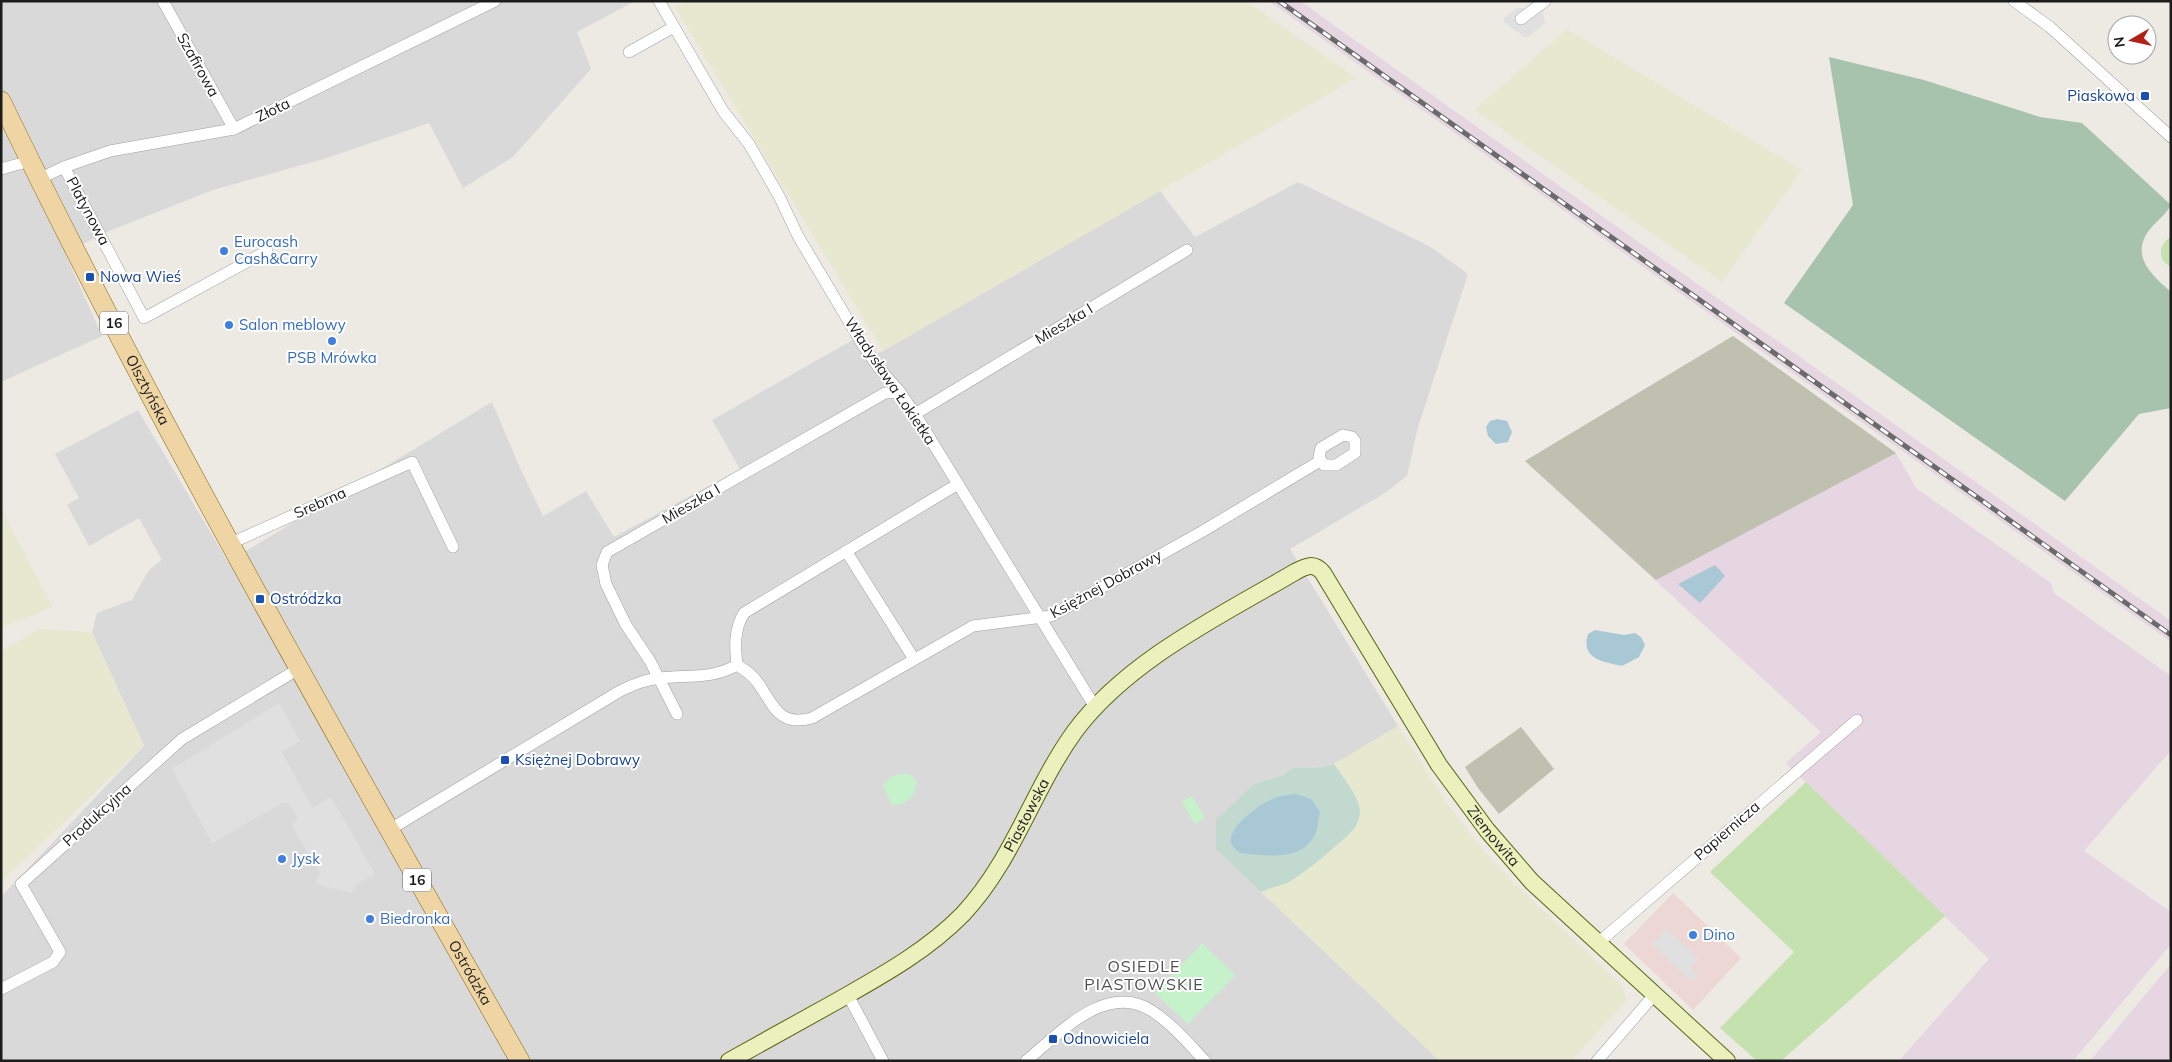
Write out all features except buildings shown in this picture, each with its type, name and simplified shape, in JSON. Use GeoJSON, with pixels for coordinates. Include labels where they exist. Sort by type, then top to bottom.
{"type":"FeatureCollection","features":[{"type":"Feature","properties":{"kind":"main road","name":"Olsztyńska"},"geometry":{"type":"LineString","coordinates":[[1,100],[39,180],[229,544]]}},
{"type":"Feature","properties":{"kind":"main road","name":"Ostródzka"},"geometry":{"type":"LineString","coordinates":[[229,544],[520,1061]]}},
{"type":"Feature","properties":{"kind":"street","name":"Szafirowa"},"geometry":{"type":"LineString","coordinates":[[162,1],[234,129]]}},
{"type":"Feature","properties":{"kind":"street","name":"Złota"},"geometry":{"type":"LineString","coordinates":[[39,180],[64,167],[110,151],[234,129],[495,1]]}},
{"type":"Feature","properties":{"kind":"street","name":"Władysława Łokietka"},"geometry":{"type":"LineString","coordinates":[[659,1],[723,111],[749,144],[779,196],[798,236],[861,342],[915,414],[1095,707]]}},
{"type":"Feature","properties":{"kind":"street"},"geometry":{"type":"LineString","coordinates":[[1521,19],[1545,1]]}},
{"type":"Feature","properties":{"kind":"street"},"geometry":{"type":"LineString","coordinates":[[2014,1],[2050,27],[2171,136]]}},
{"type":"Feature","properties":{"kind":"street"},"geometry":{"type":"LineString","coordinates":[[629,52],[674,27]]}},
{"type":"Feature","properties":{"kind":"street"},"geometry":{"type":"LineString","coordinates":[[1,170],[30,161]]}},
{"type":"Feature","properties":{"kind":"street","name":"Platynowa"},"geometry":{"type":"LineString","coordinates":[[64,167],[144,318],[267,251]]}},
{"type":"Feature","properties":{"kind":"street","name":"Mieszka I"},"geometry":{"type":"LineString","coordinates":[[915,414],[1187,250]]}},
{"type":"Feature","properties":{"kind":"street","name":"Mieszka I"},"geometry":{"type":"LineString","coordinates":[[659,678],[626,625],[606,584],[602,565],[608,552],[885,393],[900,392]]}},
{"type":"Feature","properties":{"kind":"street","name":"Księżnej Dobrawy"},"geometry":{"type":"LineString","coordinates":[[737,665],[757,681],[781,715],[791,720],[802,721],[812,718],[973,626],[1041,619],[1051,616],[1103,588],[1320,461]]}},
{"type":"Feature","properties":{"kind":"street","name":"Srebrna"},"geometry":{"type":"LineString","coordinates":[[229,544],[412,462],[453,548]]}},
{"type":"Feature","properties":{"kind":"street"},"geometry":{"type":"LineString","coordinates":[[389,830],[636,683],[659,678],[716,674],[737,665],[736,641],[739,621],[744,613],[958,484]]}},
{"type":"Feature","properties":{"kind":"street"},"geometry":{"type":"LineString","coordinates":[[846,551],[914,659]]}},
{"type":"Feature","properties":{"kind":"street","name":"Piastowska"},"geometry":{"type":"LineString","coordinates":[[729,1061],[902,964],[943,933],[964,913],[983,890],[1005,856],[1059,755],[1095,707],[1145,664],[1190,635],[1301,568],[1310,565],[1316,566]]}},
{"type":"Feature","properties":{"kind":"street","name":"Ziemowita"},"geometry":{"type":"LineString","coordinates":[[1316,566],[1323,573],[1434,757],[1461,797],[1519,867],[1598,943],[1727,1061]]}},
{"type":"Feature","properties":{"kind":"street","name":"Produkcyjna"},"geometry":{"type":"LineString","coordinates":[[1,989],[53,962],[60,952],[21,884],[182,740],[300,668]]}},
{"type":"Feature","properties":{"kind":"street"},"geometry":{"type":"LineString","coordinates":[[659,678],[678,714]]}},
{"type":"Feature","properties":{"kind":"street","name":"Papiernicza"},"geometry":{"type":"LineString","coordinates":[[1598,943],[1857,720]]}},
{"type":"Feature","properties":{"kind":"street"},"geometry":{"type":"LineString","coordinates":[[848,995],[883,1061]]}},
{"type":"Feature","properties":{"kind":"street"},"geometry":{"type":"LineString","coordinates":[[1597,1061],[1654,995]]}},
{"type":"Feature","properties":{"kind":"street"},"geometry":{"type":"LineString","coordinates":[[1026,1061],[1084,1015],[1106,1004],[1124,1001],[1152,1010],[1205,1061]]}},
{"type":"Feature","properties":{"kind":"shaded area"},"geometry":{"type":"Polygon","coordinates":[[[1,1],[635,1],[577,32],[591,69],[513,157],[463,188],[429,123],[327,158],[213,190],[109,231],[65,253],[102,336],[1,382],[1,1]]]}},
{"type":"Feature","properties":{"kind":"shaded area"},"geometry":{"type":"Polygon","coordinates":[[[671,1],[675,7],[689,1],[1247,1],[1356,78],[883,351],[671,1]]]}},
{"type":"Feature","properties":{"kind":"shaded area"},"geometry":{"type":"Polygon","coordinates":[[[1269,1],[1300,1],[2171,621],[2171,642],[1269,1]]]}},
{"type":"Feature","properties":{"kind":"shaded area"},"geometry":{"type":"Polygon","coordinates":[[[1517,8],[1544,9],[1545,23],[1528,37],[1524,37],[1504,22],[1504,18],[1517,8]]]}},
{"type":"Feature","properties":{"kind":"shaded area"},"geometry":{"type":"Polygon","coordinates":[[[1567,29],[1802,170],[1722,282],[1474,110],[1567,29]]]}},
{"type":"Feature","properties":{"kind":"shaded area"},"geometry":{"type":"Polygon","coordinates":[[[1298,182],[1429,246],[1468,274],[1418,427],[1407,476],[1385,493],[1290,549],[1398,726],[1334,764],[1324,767],[1293,768],[1283,775],[1254,784],[1216,821],[1216,849],[1440,1061],[1,1061],[1,897],[144,746],[92,632],[97,613],[132,600],[149,570],[162,560],[139,518],[89,546],[67,505],[79,498],[55,454],[138,410],[228,562],[492,402],[543,516],[586,491],[614,537],[740,469],[712,420],[856,338],[867,357],[883,351],[1160,191],[1195,237],[1298,182]]]}},
{"type":"Feature","properties":{"kind":"shaded area"},"geometry":{"type":"Polygon","coordinates":[[[1733,336],[1896,453],[1916,488],[2051,583],[2054,593],[2171,676],[2171,750],[2084,851],[2171,912],[2171,944],[2073,1061],[1899,1061],[1989,959],[1786,763],[1821,732],[1525,461],[1733,336]]]}},
{"type":"Feature","properties":{"kind":"shaded area"},"geometry":{"type":"Polygon","coordinates":[[[1733,336],[1896,453],[1656,580],[1525,461],[1733,336]]]}},
{"type":"Feature","properties":{"kind":"shaded area"},"geometry":{"type":"Polygon","coordinates":[[[1,509],[53,607],[1,628],[1,509]]]}},
{"type":"Feature","properties":{"kind":"shaded area"},"geometry":{"type":"Polygon","coordinates":[[[39,629],[92,632],[144,746],[1,882],[1,651],[39,629]]]}},
{"type":"Feature","properties":{"kind":"shaded area"},"geometry":{"type":"Polygon","coordinates":[[[279,703],[300,741],[282,752],[312,808],[331,797],[375,874],[355,885],[352,893],[316,884],[320,873],[291,824],[298,819],[289,804],[284,802],[212,843],[172,769],[279,703]]]}},
{"type":"Feature","properties":{"kind":"shaded area"},"geometry":{"type":"Polygon","coordinates":[[[1398,726],[1453,812],[1483,850],[1513,882],[1622,985],[1626,999],[1624,1004],[1571,1061],[1440,1061],[1261,892],[1274,885],[1287,883],[1307,870],[1356,826],[1350,788],[1334,764],[1398,726]]]}},
{"type":"Feature","properties":{"kind":"shaded area"},"geometry":{"type":"Polygon","coordinates":[[[1521,727],[1554,769],[1499,814],[1478,788],[1465,767],[1521,727]]]}},
{"type":"Feature","properties":{"kind":"shaded area"},"geometry":{"type":"Polygon","coordinates":[[[1334,764],[1353,792],[1359,805],[1360,813],[1356,826],[1334,848],[1302,874],[1287,883],[1261,892],[1216,849],[1216,820],[1254,784],[1283,775],[1293,768],[1324,767],[1334,764]]]}},
{"type":"Feature","properties":{"kind":"shaded area"},"geometry":{"type":"Polygon","coordinates":[[[1673,893],[1741,958],[1693,1010],[1624,944],[1673,893]]]}},
{"type":"Feature","properties":{"kind":"shaded area"},"geometry":{"type":"Polygon","coordinates":[[[1667,929],[1699,959],[1690,968],[1698,975],[1692,982],[1652,945],[1667,929]]]}},
{"type":"Feature","properties":{"kind":"shaded area"},"geometry":{"type":"Polygon","coordinates":[[[2171,964],[2171,1057],[2167,1061],[2090,1061],[2171,964]]]}},
{"type":"Feature","properties":{"kind":"green space"},"geometry":{"type":"Polygon","coordinates":[[[1829,57],[1924,80],[2040,117],[2082,123],[2171,205],[2150,229],[2144,239],[2142,256],[2150,272],[2171,292],[2171,408],[2139,414],[2065,501],[1784,303],[1853,205],[1829,57]]]}},
{"type":"Feature","properties":{"kind":"green space"},"geometry":{"type":"Polygon","coordinates":[[[2171,237],[2171,267],[2163,260],[2161,252],[2164,244],[2171,237]]]}},
{"type":"Feature","properties":{"kind":"green space"},"geometry":{"type":"Polygon","coordinates":[[[899,774],[910,774],[917,781],[915,791],[910,799],[897,805],[891,804],[883,785],[890,777],[899,774]]]}},
{"type":"Feature","properties":{"kind":"green space"},"geometry":{"type":"Polygon","coordinates":[[[1806,782],[1945,916],[1781,1061],[1757,1061],[1720,1028],[1794,952],[1710,872],[1806,782]]]}},
{"type":"Feature","properties":{"kind":"green space"},"geometry":{"type":"Polygon","coordinates":[[[1192,796],[1205,818],[1195,824],[1182,802],[1192,796]]]}},
{"type":"Feature","properties":{"kind":"green space"},"geometry":{"type":"Polygon","coordinates":[[[1202,943],[1235,975],[1188,1024],[1155,993],[1202,943]]]}},
{"type":"Feature","properties":{"kind":"water"},"geometry":{"type":"Polygon","coordinates":[[[1497,419],[1507,421],[1512,432],[1508,442],[1496,444],[1488,436],[1486,427],[1490,421],[1497,419]]]}},
{"type":"Feature","properties":{"kind":"water"},"geometry":{"type":"Polygon","coordinates":[[[1715,565],[1725,576],[1700,603],[1678,584],[1715,565]]]}},
{"type":"Feature","properties":{"kind":"water"},"geometry":{"type":"Polygon","coordinates":[[[1595,630],[1624,635],[1635,633],[1641,637],[1645,645],[1639,657],[1622,666],[1601,661],[1590,654],[1587,649],[1588,634],[1595,630]]]}},
{"type":"Feature","properties":{"kind":"water"},"geometry":{"type":"Polygon","coordinates":[[[1296,794],[1311,799],[1320,812],[1316,832],[1307,846],[1290,854],[1280,855],[1240,853],[1233,847],[1231,839],[1233,832],[1237,825],[1251,813],[1273,799],[1296,794]]]}},
{"type":"Feature","properties":{"kind":"railway"},"geometry":{"type":"LineString","coordinates":[[1279,1],[2171,635]]}},
{"type":"Feature","properties":{"kind":"place","name":"Piaskowa"},"geometry":{"type":"Point","coordinates":[2145,96]}},
{"type":"Feature","properties":{"kind":"place","name":"Eurocash Cash&Carry"},"geometry":{"type":"Point","coordinates":[224,251]}},
{"type":"Feature","properties":{"kind":"place","name":"Nowa Wieś"},"geometry":{"type":"Point","coordinates":[90,277]}},
{"type":"Feature","properties":{"kind":"place","name":"Salon meblowy"},"geometry":{"type":"Point","coordinates":[229,325]}},
{"type":"Feature","properties":{"kind":"place","name":"PSB Mrówka"},"geometry":{"type":"Point","coordinates":[332,341]}},
{"type":"Feature","properties":{"kind":"place","name":"Ostródzka"},"geometry":{"type":"Point","coordinates":[260,599]}},
{"type":"Feature","properties":{"kind":"place","name":"Księżnej Dobrawy"},"geometry":{"type":"Point","coordinates":[505,760]}},
{"type":"Feature","properties":{"kind":"place","name":"Jysk"},"geometry":{"type":"Point","coordinates":[282,859]}},
{"type":"Feature","properties":{"kind":"place","name":"Biedronka"},"geometry":{"type":"Point","coordinates":[370,919]}},
{"type":"Feature","properties":{"kind":"place","name":"Dino"},"geometry":{"type":"Point","coordinates":[1693,935]}},
{"type":"Feature","properties":{"kind":"place","name":"Odnowiciela"},"geometry":{"type":"Point","coordinates":[1053,1039]}},
{"type":"Feature","properties":{"kind":"district","name":"OSIEDLE PIASTOWSKIE"},"geometry":{"type":"Point","coordinates":[1144,975]}}]}
